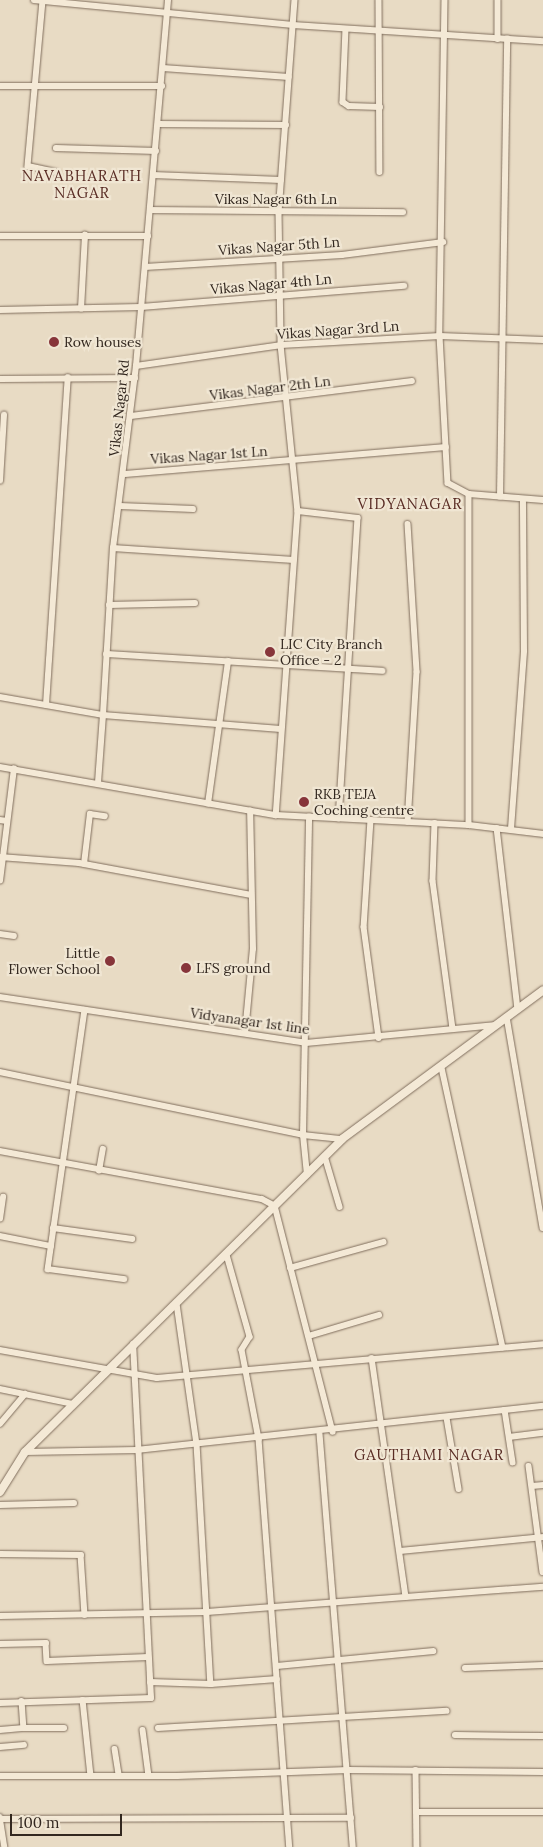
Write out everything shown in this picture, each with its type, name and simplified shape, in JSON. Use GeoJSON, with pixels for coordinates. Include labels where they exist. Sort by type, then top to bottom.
{"type":"FeatureCollection","features":[{"type":"Feature","properties":{"kind":"street"},"geometry":{"type":"LineString","coordinates":[[34,0],[167,10],[294,25],[543,41]]}},
{"type":"Feature","properties":{"kind":"street","name":"Vikas Nagar Rd"},"geometry":{"type":"LineString","coordinates":[[98,783],[113,548],[120,506],[135,378],[162,86],[168,0]]}},
{"type":"Feature","properties":{"kind":"street"},"geometry":{"type":"LineString","coordinates":[[276,815],[280,729],[298,510],[281,346],[279,212],[295,0]]}},
{"type":"Feature","properties":{"kind":"street"},"geometry":{"type":"LineString","coordinates":[[379,0],[380,172]]}},
{"type":"Feature","properties":{"kind":"street"},"geometry":{"type":"LineString","coordinates":[[446,0],[440,336],[448,484],[469,494],[523,500],[543,500]]}},
{"type":"Feature","properties":{"kind":"street"},"geometry":{"type":"LineString","coordinates":[[498,0],[498,39]]}},
{"type":"Feature","properties":{"kind":"street"},"geometry":{"type":"LineString","coordinates":[[43,1],[28,166],[56,172]]}},
{"type":"Feature","properties":{"kind":"street"},"geometry":{"type":"LineString","coordinates":[[346,29],[343,102],[349,106],[380,107]]}},
{"type":"Feature","properties":{"kind":"street"},"geometry":{"type":"LineString","coordinates":[[500,497],[507,39]]}},
{"type":"Feature","properties":{"kind":"street"},"geometry":{"type":"LineString","coordinates":[[163,68],[290,77]]}},
{"type":"Feature","properties":{"kind":"street"},"geometry":{"type":"LineString","coordinates":[[0,86],[34,84],[162,86]]}},
{"type":"Feature","properties":{"kind":"street"},"geometry":{"type":"LineString","coordinates":[[158,124],[286,125]]}},
{"type":"Feature","properties":{"kind":"street"},"geometry":{"type":"LineString","coordinates":[[56,148],[156,151]]}},
{"type":"Feature","properties":{"kind":"street"},"geometry":{"type":"LineString","coordinates":[[153,175],[282,180]]}},
{"type":"Feature","properties":{"kind":"street","name":"Vikas Nagar 6th Ln"},"geometry":{"type":"LineString","coordinates":[[150,210],[402,212]]}},
{"type":"Feature","properties":{"kind":"street"},"geometry":{"type":"LineString","coordinates":[[81,309],[85,235]]}},
{"type":"Feature","properties":{"kind":"street"},"geometry":{"type":"LineString","coordinates":[[0,236],[148,236]]}},
{"type":"Feature","properties":{"kind":"street","name":"Vikas Nagar 5th Ln"},"geometry":{"type":"LineString","coordinates":[[145,267],[280,259],[443,242]]}},
{"type":"Feature","properties":{"kind":"street","name":"Vikas Nagar 4th Ln"},"geometry":{"type":"LineString","coordinates":[[0,310],[141,308],[404,286]]}},
{"type":"Feature","properties":{"kind":"street","name":"Vikas Nagar 3rd Ln"},"geometry":{"type":"LineString","coordinates":[[136,366],[281,346],[440,336],[543,340]]}},
{"type":"Feature","properties":{"kind":"street"},"geometry":{"type":"LineString","coordinates":[[46,705],[68,378]]}},
{"type":"Feature","properties":{"kind":"street"},"geometry":{"type":"LineString","coordinates":[[0,379],[135,378]]}},
{"type":"Feature","properties":{"kind":"street","name":"Vikas Nagar 2th Ln"},"geometry":{"type":"LineString","coordinates":[[131,416],[287,400],[412,381]]}},
{"type":"Feature","properties":{"kind":"street"},"geometry":{"type":"LineString","coordinates":[[0,481],[4,415]]}},
{"type":"Feature","properties":{"kind":"street","name":"Vikas Nagar 1st Ln"},"geometry":{"type":"LineString","coordinates":[[124,474],[446,447]]}},
{"type":"Feature","properties":{"kind":"street"},"geometry":{"type":"LineString","coordinates":[[469,494],[469,825]]}},
{"type":"Feature","properties":{"kind":"street"},"geometry":{"type":"LineString","coordinates":[[510,829],[524,651],[523,500]]}},
{"type":"Feature","properties":{"kind":"street"},"geometry":{"type":"LineString","coordinates":[[120,506],[193,509]]}},
{"type":"Feature","properties":{"kind":"street"},"geometry":{"type":"LineString","coordinates":[[298,510],[358,518],[339,818]]}},
{"type":"Feature","properties":{"kind":"street"},"geometry":{"type":"LineString","coordinates":[[408,524],[417,672],[408,822]]}},
{"type":"Feature","properties":{"kind":"street"},"geometry":{"type":"LineString","coordinates":[[113,548],[294,560]]}},
{"type":"Feature","properties":{"kind":"street"},"geometry":{"type":"LineString","coordinates":[[109,605],[195,603]]}},
{"type":"Feature","properties":{"kind":"street"},"geometry":{"type":"LineString","coordinates":[[106,654],[382,671]]}},
{"type":"Feature","properties":{"kind":"street"},"geometry":{"type":"LineString","coordinates":[[208,804],[222,724],[228,661]]}},
{"type":"Feature","properties":{"kind":"street"},"geometry":{"type":"LineString","coordinates":[[0,697],[103,715],[280,729]]}},
{"type":"Feature","properties":{"kind":"street"},"geometry":{"type":"LineString","coordinates":[[0,767],[276,815],[469,825],[543,834]]}},
{"type":"Feature","properties":{"kind":"street"},"geometry":{"type":"LineString","coordinates":[[0,881],[14,769]]}},
{"type":"Feature","properties":{"kind":"street"},"geometry":{"type":"LineString","coordinates":[[245,1033],[253,949],[250,811]]}},
{"type":"Feature","properties":{"kind":"street"},"geometry":{"type":"LineString","coordinates":[[84,864],[90,814],[104,816]]}},
{"type":"Feature","properties":{"kind":"street"},"geometry":{"type":"LineString","coordinates":[[306,1175],[303,1136],[309,817]]}},
{"type":"Feature","properties":{"kind":"street"},"geometry":{"type":"LineString","coordinates":[[0,820],[8,821]]}},
{"type":"Feature","properties":{"kind":"street"},"geometry":{"type":"LineString","coordinates":[[371,820],[364,927],[379,1038]]}},
{"type":"Feature","properties":{"kind":"street"},"geometry":{"type":"LineString","coordinates":[[435,823],[433,881],[453,1029]]}},
{"type":"Feature","properties":{"kind":"street"},"geometry":{"type":"LineString","coordinates":[[497,828],[518,1008]]}},
{"type":"Feature","properties":{"kind":"street"},"geometry":{"type":"LineString","coordinates":[[2,857],[84,864],[251,894]]}},
{"type":"Feature","properties":{"kind":"street"},"geometry":{"type":"LineString","coordinates":[[0,934],[14,936]]}},
{"type":"Feature","properties":{"kind":"street"},"geometry":{"type":"LineString","coordinates":[[0,1492],[25,1452],[104,1371],[227,1256],[342,1139],[442,1068],[543,990]]}},
{"type":"Feature","properties":{"kind":"street","name":"Vidyanagar 1st line"},"geometry":{"type":"LineString","coordinates":[[0,996],[306,1043],[379,1038],[498,1024]]}},
{"type":"Feature","properties":{"kind":"street"},"geometry":{"type":"LineString","coordinates":[[85,1010],[48,1269],[124,1279]]}},
{"type":"Feature","properties":{"kind":"street"},"geometry":{"type":"LineString","coordinates":[[507,1017],[543,1228]]}},
{"type":"Feature","properties":{"kind":"street"},"geometry":{"type":"LineString","coordinates":[[442,1068],[503,1347]]}},
{"type":"Feature","properties":{"kind":"street"},"geometry":{"type":"LineString","coordinates":[[0,1072],[303,1136],[342,1139]]}},
{"type":"Feature","properties":{"kind":"street"},"geometry":{"type":"LineString","coordinates":[[99,1170],[103,1149]]}},
{"type":"Feature","properties":{"kind":"street"},"geometry":{"type":"LineString","coordinates":[[0,1152],[262,1199],[275,1206],[317,1365],[332,1432]]}},
{"type":"Feature","properties":{"kind":"street"},"geometry":{"type":"LineString","coordinates":[[325,1156],[340,1207]]}},
{"type":"Feature","properties":{"kind":"street"},"geometry":{"type":"LineString","coordinates":[[0,1219],[3,1197]]}},
{"type":"Feature","properties":{"kind":"street"},"geometry":{"type":"LineString","coordinates":[[54,1228],[132,1238]]}},
{"type":"Feature","properties":{"kind":"street"},"geometry":{"type":"LineString","coordinates":[[0,1236],[51,1246]]}},
{"type":"Feature","properties":{"kind":"street"},"geometry":{"type":"LineString","coordinates":[[290,1268],[383,1242]]}},
{"type":"Feature","properties":{"kind":"street"},"geometry":{"type":"LineString","coordinates":[[227,1256],[250,1336],[242,1350],[259,1439],[290,1847]]}},
{"type":"Feature","properties":{"kind":"street"},"geometry":{"type":"LineString","coordinates":[[177,1304],[197,1444],[211,1684]]}},
{"type":"Feature","properties":{"kind":"street"},"geometry":{"type":"LineString","coordinates":[[309,1336],[379,1315]]}},
{"type":"Feature","properties":{"kind":"street"},"geometry":{"type":"LineString","coordinates":[[0,1703],[151,1698],[132,1375],[133,1343]]}},
{"type":"Feature","properties":{"kind":"street"},"geometry":{"type":"LineString","coordinates":[[0,1350],[132,1375],[187,1376],[543,1344]]}},
{"type":"Feature","properties":{"kind":"street"},"geometry":{"type":"LineString","coordinates":[[372,1358],[406,1597]]}},
{"type":"Feature","properties":{"kind":"street"},"geometry":{"type":"LineString","coordinates":[[0,1389],[73,1404]]}},
{"type":"Feature","properties":{"kind":"street"},"geometry":{"type":"LineString","coordinates":[[0,1424],[25,1394]]}},
{"type":"Feature","properties":{"kind":"street"},"geometry":{"type":"LineString","coordinates":[[25,1452],[137,1450],[320,1434],[543,1406]]}},
{"type":"Feature","properties":{"kind":"street"},"geometry":{"type":"LineString","coordinates":[[505,1410],[513,1462]]}},
{"type":"Feature","properties":{"kind":"street"},"geometry":{"type":"LineString","coordinates":[[447,1418],[459,1489]]}},
{"type":"Feature","properties":{"kind":"street"},"geometry":{"type":"LineString","coordinates":[[509,1437],[543,1433]]}},
{"type":"Feature","properties":{"kind":"street"},"geometry":{"type":"LineString","coordinates":[[320,1434],[353,1847]]}},
{"type":"Feature","properties":{"kind":"street"},"geometry":{"type":"LineString","coordinates":[[529,1466],[540,1537],[543,1572]]}},
{"type":"Feature","properties":{"kind":"street"},"geometry":{"type":"LineString","coordinates":[[532,1486],[543,1485]]}},
{"type":"Feature","properties":{"kind":"street"},"geometry":{"type":"LineString","coordinates":[[0,1505],[74,1503]]}},
{"type":"Feature","properties":{"kind":"street"},"geometry":{"type":"LineString","coordinates":[[400,1551],[540,1537]]}},
{"type":"Feature","properties":{"kind":"street"},"geometry":{"type":"LineString","coordinates":[[0,1554],[81,1555],[85,1615]]}},
{"type":"Feature","properties":{"kind":"street"},"geometry":{"type":"LineString","coordinates":[[0,1616],[208,1612],[543,1586]]}},
{"type":"Feature","properties":{"kind":"street"},"geometry":{"type":"LineString","coordinates":[[0,1644],[46,1643],[47,1660],[148,1657]]}},
{"type":"Feature","properties":{"kind":"street"},"geometry":{"type":"LineString","coordinates":[[277,1666],[432,1650]]}},
{"type":"Feature","properties":{"kind":"street"},"geometry":{"type":"LineString","coordinates":[[465,1668],[543,1665]]}},
{"type":"Feature","properties":{"kind":"street"},"geometry":{"type":"LineString","coordinates":[[150,1682],[211,1684],[278,1679]]}},
{"type":"Feature","properties":{"kind":"street"},"geometry":{"type":"LineString","coordinates":[[83,1700],[91,1776]]}},
{"type":"Feature","properties":{"kind":"street"},"geometry":{"type":"LineString","coordinates":[[22,1701],[24,1728]]}},
{"type":"Feature","properties":{"kind":"street"},"geometry":{"type":"LineString","coordinates":[[158,1728],[281,1723],[446,1711]]}},
{"type":"Feature","properties":{"kind":"street"},"geometry":{"type":"LineString","coordinates":[[0,1730],[64,1728]]}},
{"type":"Feature","properties":{"kind":"street"},"geometry":{"type":"LineString","coordinates":[[143,1730],[149,1776]]}},
{"type":"Feature","properties":{"kind":"street"},"geometry":{"type":"LineString","coordinates":[[455,1735],[543,1736]]}},
{"type":"Feature","properties":{"kind":"street"},"geometry":{"type":"LineString","coordinates":[[0,1747],[24,1744]]}},
{"type":"Feature","properties":{"kind":"street"},"geometry":{"type":"LineString","coordinates":[[115,1749],[119,1775]]}},
{"type":"Feature","properties":{"kind":"street"},"geometry":{"type":"LineString","coordinates":[[0,1776],[149,1776],[348,1770],[543,1772]]}},
{"type":"Feature","properties":{"kind":"street"},"geometry":{"type":"LineString","coordinates":[[416,1770],[417,1847]]}},
{"type":"Feature","properties":{"kind":"street"},"geometry":{"type":"LineString","coordinates":[[416,1812],[543,1812]]}},
{"type":"Feature","properties":{"kind":"street"},"geometry":{"type":"LineString","coordinates":[[5,1847],[0,1818],[288,1820],[351,1818]]}},
{"type":"Feature","properties":{"kind":"place","name":"Row houses"},"geometry":{"type":"Point","coordinates":[54,342]}},
{"type":"Feature","properties":{"kind":"place","name":"LIC City Branch Office - 2"},"geometry":{"type":"Point","coordinates":[270,652]}},
{"type":"Feature","properties":{"kind":"place","name":"RKB TEJA Coching centre"},"geometry":{"type":"Point","coordinates":[304,802]}},
{"type":"Feature","properties":{"kind":"place","name":"Little Flower School"},"geometry":{"type":"Point","coordinates":[110,961]}},
{"type":"Feature","properties":{"kind":"place","name":"LFS ground"},"geometry":{"type":"Point","coordinates":[186,968]}},
{"type":"Feature","properties":{"kind":"district","name":"NAVABHARATH NAGAR"},"geometry":{"type":"Point","coordinates":[82,184]}},
{"type":"Feature","properties":{"kind":"district","name":"VIDYANAGAR"},"geometry":{"type":"Point","coordinates":[410,504]}},
{"type":"Feature","properties":{"kind":"district","name":"GAUTHAMI NAGAR"},"geometry":{"type":"Point","coordinates":[429,1455]}}]}
